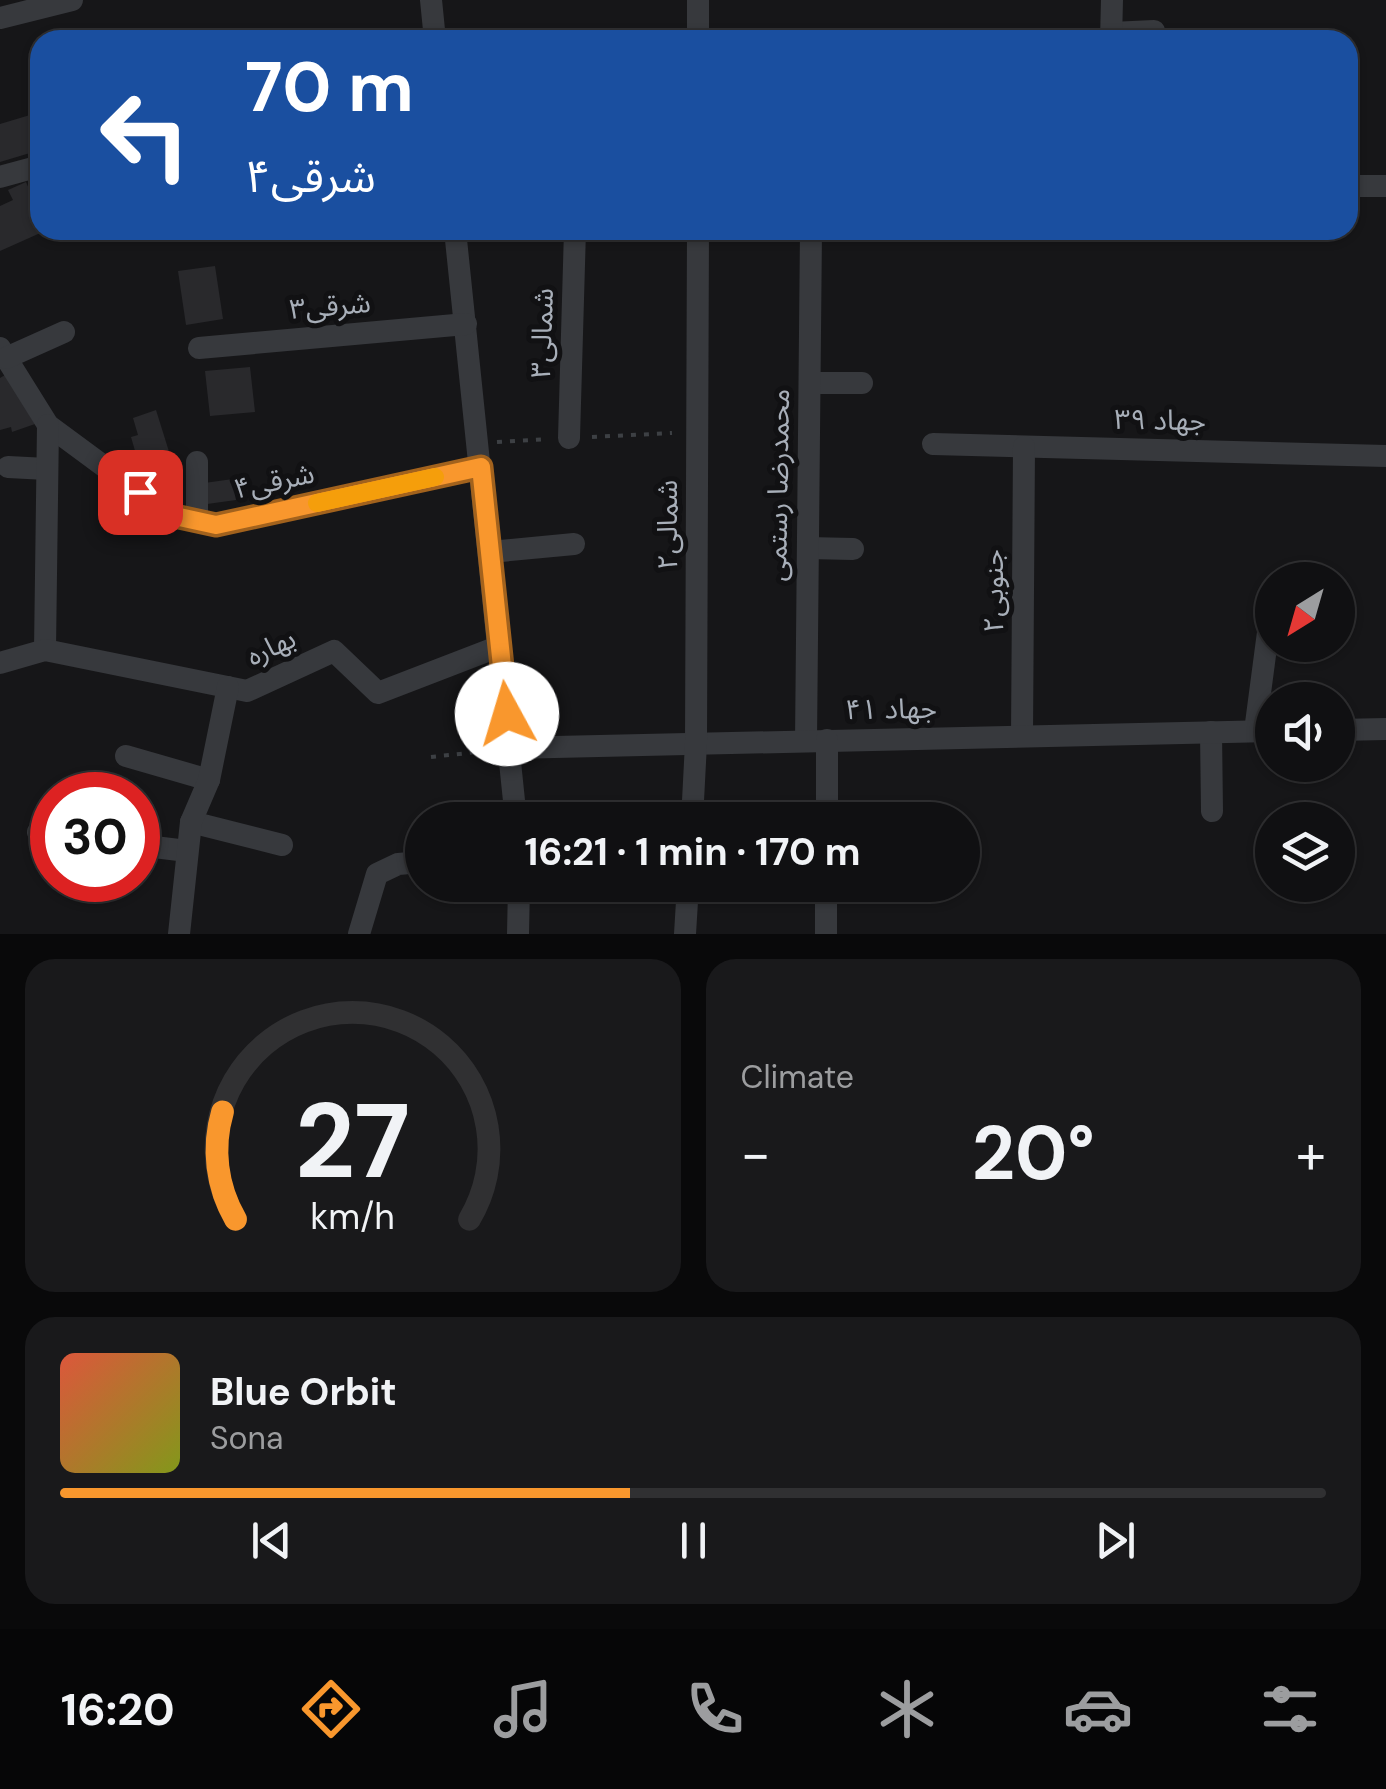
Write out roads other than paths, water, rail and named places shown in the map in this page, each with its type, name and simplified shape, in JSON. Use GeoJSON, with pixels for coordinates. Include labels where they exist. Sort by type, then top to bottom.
{"type":"FeatureCollection","features":[{"type":"Feature","properties":{"kind":"street"},"geometry":{"type":"LineString","coordinates":[[0,18],[72,0]]}},
{"type":"Feature","properties":{"kind":"street"},"geometry":{"type":"LineString","coordinates":[[431,0],[434,30]]}},
{"type":"Feature","properties":{"kind":"street"},"geometry":{"type":"LineString","coordinates":[[698,0],[698,30]]}},
{"type":"Feature","properties":{"kind":"street"},"geometry":{"type":"LineString","coordinates":[[1111,30],[1112,0]]}},
{"type":"Feature","properties":{"kind":"street"},"geometry":{"type":"LineString","coordinates":[[0,178],[30,169]]}},
{"type":"Feature","properties":{"kind":"street"},"geometry":{"type":"LineString","coordinates":[[1358,186],[1386,186]]}},
{"type":"Feature","properties":{"kind":"street"},"geometry":{"type":"LineString","coordinates":[[457,240],[515,802]]}},
{"type":"Feature","properties":{"kind":"street","name":"شمالی۳"},"geometry":{"type":"LineString","coordinates":[[569,438],[575,240]]}},
{"type":"Feature","properties":{"kind":"street","name":"شمالی۲"},"geometry":{"type":"LineString","coordinates":[[693,802],[698,240]]}},
{"type":"Feature","properties":{"kind":"street","name":"محمدرضا رستمی"},"geometry":{"type":"LineString","coordinates":[[811,240],[808,548],[816,740],[824,802]]}},
{"type":"Feature","properties":{"kind":"street","name":"شرقی۳"},"geometry":{"type":"LineString","coordinates":[[199,348],[466,324]]}},
{"type":"Feature","properties":{"kind":"street"},"geometry":{"type":"LineString","coordinates":[[0,663],[44,650],[48,425],[2,351],[64,332]]}},
{"type":"Feature","properties":{"kind":"street"},"geometry":{"type":"LineString","coordinates":[[810,383],[862,384]]}},
{"type":"Feature","properties":{"kind":"street","name":"شرقی۴"},"geometry":{"type":"LineString","coordinates":[[48,425],[170,515],[216,525],[481,467]]}},
{"type":"Feature","properties":{"kind":"street","name":"جهاد ۳۹"},"geometry":{"type":"LineString","coordinates":[[933,444],[1386,456]]}},
{"type":"Feature","properties":{"kind":"street","name":"جنوبی۲"},"geometry":{"type":"LineString","coordinates":[[1022,736],[1024,447]]}},
{"type":"Feature","properties":{"kind":"street"},"geometry":{"type":"LineString","coordinates":[[197,462],[197,521]]}},
{"type":"Feature","properties":{"kind":"street"},"geometry":{"type":"LineString","coordinates":[[8,467],[47,469]]}},
{"type":"Feature","properties":{"kind":"street"},"geometry":{"type":"LineString","coordinates":[[490,552],[574,544]]}},
{"type":"Feature","properties":{"kind":"street"},"geometry":{"type":"LineString","coordinates":[[808,548],[853,549]]}},
{"type":"Feature","properties":{"kind":"street","name":"بهاره"},"geometry":{"type":"LineString","coordinates":[[44,650],[247,691],[334,651],[378,693],[500,646]]}},
{"type":"Feature","properties":{"kind":"street"},"geometry":{"type":"LineString","coordinates":[[178,934],[191,822],[209,780],[228,687]]}},
{"type":"Feature","properties":{"kind":"street"},"geometry":{"type":"LineString","coordinates":[[1355,730],[1386,729]]}},
{"type":"Feature","properties":{"kind":"street","name":"جهاد ۴۱"},"geometry":{"type":"LineString","coordinates":[[511,748],[1255,731]]}},
{"type":"Feature","properties":{"kind":"street"},"geometry":{"type":"LineString","coordinates":[[1211,732],[1212,811]]}},
{"type":"Feature","properties":{"kind":"street"},"geometry":{"type":"LineString","coordinates":[[126,756],[209,780]]}},
{"type":"Feature","properties":{"kind":"street"},"geometry":{"type":"LineString","coordinates":[[191,822],[282,845]]}},
{"type":"Feature","properties":{"kind":"street"},"geometry":{"type":"LineString","coordinates":[[160,848],[187,851]]}},
{"type":"Feature","properties":{"kind":"street"},"geometry":{"type":"LineString","coordinates":[[359,934],[377,874],[405,863]]}},
{"type":"Feature","properties":{"kind":"street"},"geometry":{"type":"LineString","coordinates":[[518,902],[518,934]]}},
{"type":"Feature","properties":{"kind":"street"},"geometry":{"type":"LineString","coordinates":[[686,934],[687,902]]}},
{"type":"Feature","properties":{"kind":"street"},"geometry":{"type":"LineString","coordinates":[[826,902],[827,934]]}}]}
